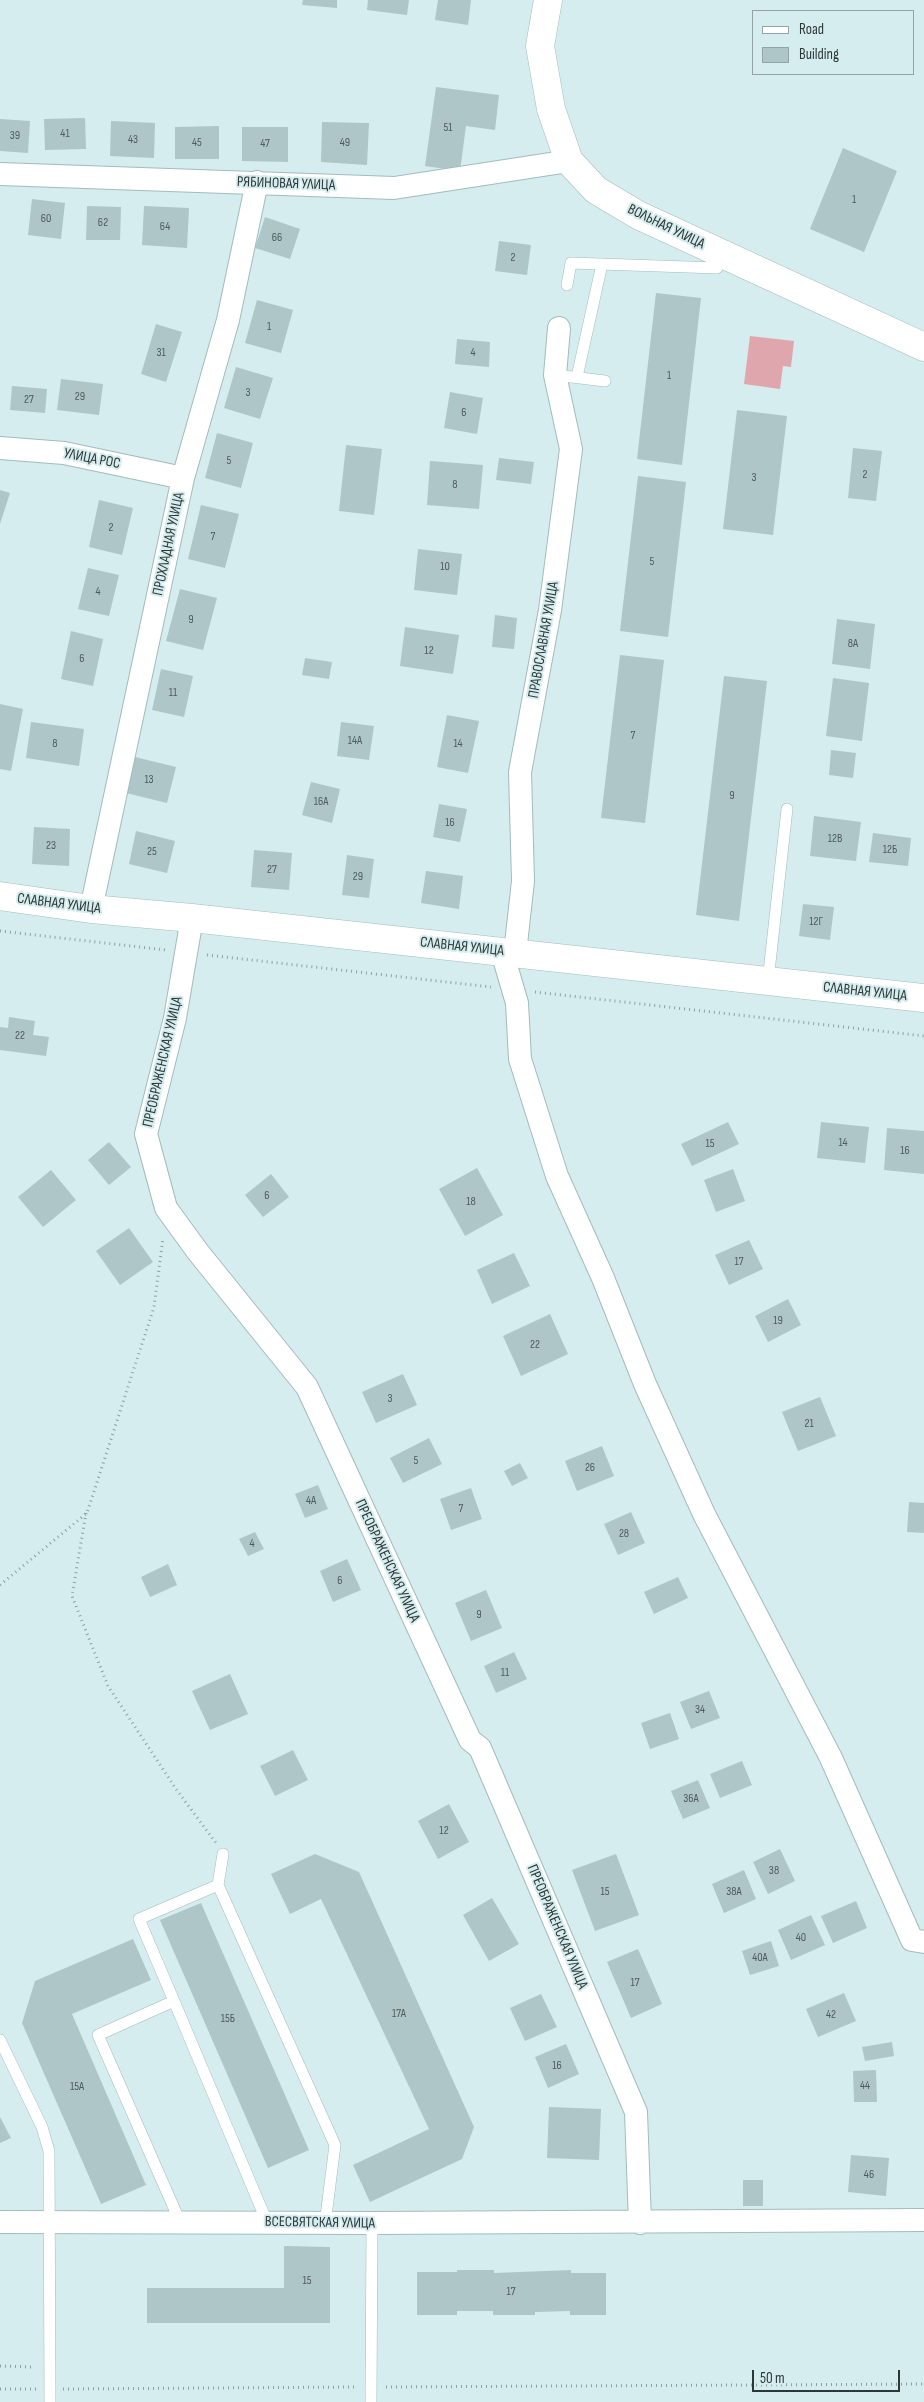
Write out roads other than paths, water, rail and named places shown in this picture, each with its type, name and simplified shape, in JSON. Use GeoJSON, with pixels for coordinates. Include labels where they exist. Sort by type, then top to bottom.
{"type":"FeatureCollection","features":[{"type":"Feature","properties":{"kind":"street","name":"ВОЛЬНАЯ УЛИЦА"},"geometry":{"type":"LineString","coordinates":[[548,0],[540,46],[551,109],[569,161],[596,190],[638,215],[923,345]]}},
{"type":"Feature","properties":{"kind":"street","name":"РЯБИНОВАЯ УЛИЦА"},"geometry":{"type":"LineString","coordinates":[[0,174],[394,188],[569,161]]}},
{"type":"Feature","properties":{"kind":"street","name":"ПРОХЛАДНАЯ УЛИЦА"},"geometry":{"type":"LineString","coordinates":[[91,909],[183,478],[228,320],[257,182]]}},
{"type":"Feature","properties":{"kind":"street","name":"ПРАВОСЛАВНАЯ УЛИЦА"},"geometry":{"type":"LineString","coordinates":[[509,952],[522,881],[520,772],[550,610],[571,449],[555,375],[559,328]]}},
{"type":"Feature","properties":{"kind":"street","name":"УЛИЦА РОС"},"geometry":{"type":"LineString","coordinates":[[0,448],[64,453],[183,478]]}},
{"type":"Feature","properties":{"kind":"street","name":"СЛАВНАЯ УЛИЦА"},"geometry":{"type":"LineString","coordinates":[[0,896],[91,909],[192,918],[924,998]]}},
{"type":"Feature","properties":{"kind":"street","name":"ПРЕОБРАЖЕНСКАЯ УЛИЦА"},"geometry":{"type":"LineString","coordinates":[[192,918],[175,1018],[146,1134],[166,1208],[198,1252],[307,1387],[470,1740],[480,1748],[636,2112],[640,2223]]}},
{"type":"Feature","properties":{"kind":"street"},"geometry":{"type":"LineString","coordinates":[[509,952],[513,990],[517,1003],[520,1059],[557,1176],[603,1278],[646,1384],[704,1514],[831,1758],[912,1940],[924,1942]]}},
{"type":"Feature","properties":{"kind":"street","name":"ВСЕСВЯТСКАЯ УЛИЦА"},"geometry":{"type":"LineString","coordinates":[[0,2222],[372,2224],[924,2220]]}},
{"type":"Feature","properties":{"kind":"lane"},"geometry":{"type":"LineString","coordinates":[[567,285],[572,263],[717,268]]}},
{"type":"Feature","properties":{"kind":"lane"},"geometry":{"type":"LineString","coordinates":[[577,377],[602,264]]}},
{"type":"Feature","properties":{"kind":"lane"},"geometry":{"type":"LineString","coordinates":[[555,375],[605,381]]}},
{"type":"Feature","properties":{"kind":"lane"},"geometry":{"type":"LineString","coordinates":[[768,981],[787,809]]}},
{"type":"Feature","properties":{"kind":"lane"},"geometry":{"type":"LineString","coordinates":[[223,1854],[218,1885],[335,2145],[325,2224]]}},
{"type":"Feature","properties":{"kind":"lane"},"geometry":{"type":"LineString","coordinates":[[218,1885],[139,1919],[267,2222]]}},
{"type":"Feature","properties":{"kind":"lane"},"geometry":{"type":"LineString","coordinates":[[174,2001],[98,2035],[181,2224]]}},
{"type":"Feature","properties":{"kind":"lane"},"geometry":{"type":"LineString","coordinates":[[0,2040],[47,2140],[50,2152],[50,2402]]}},
{"type":"Feature","properties":{"kind":"lane"},"geometry":{"type":"LineString","coordinates":[[371,2402],[372,2224]]}}]}
